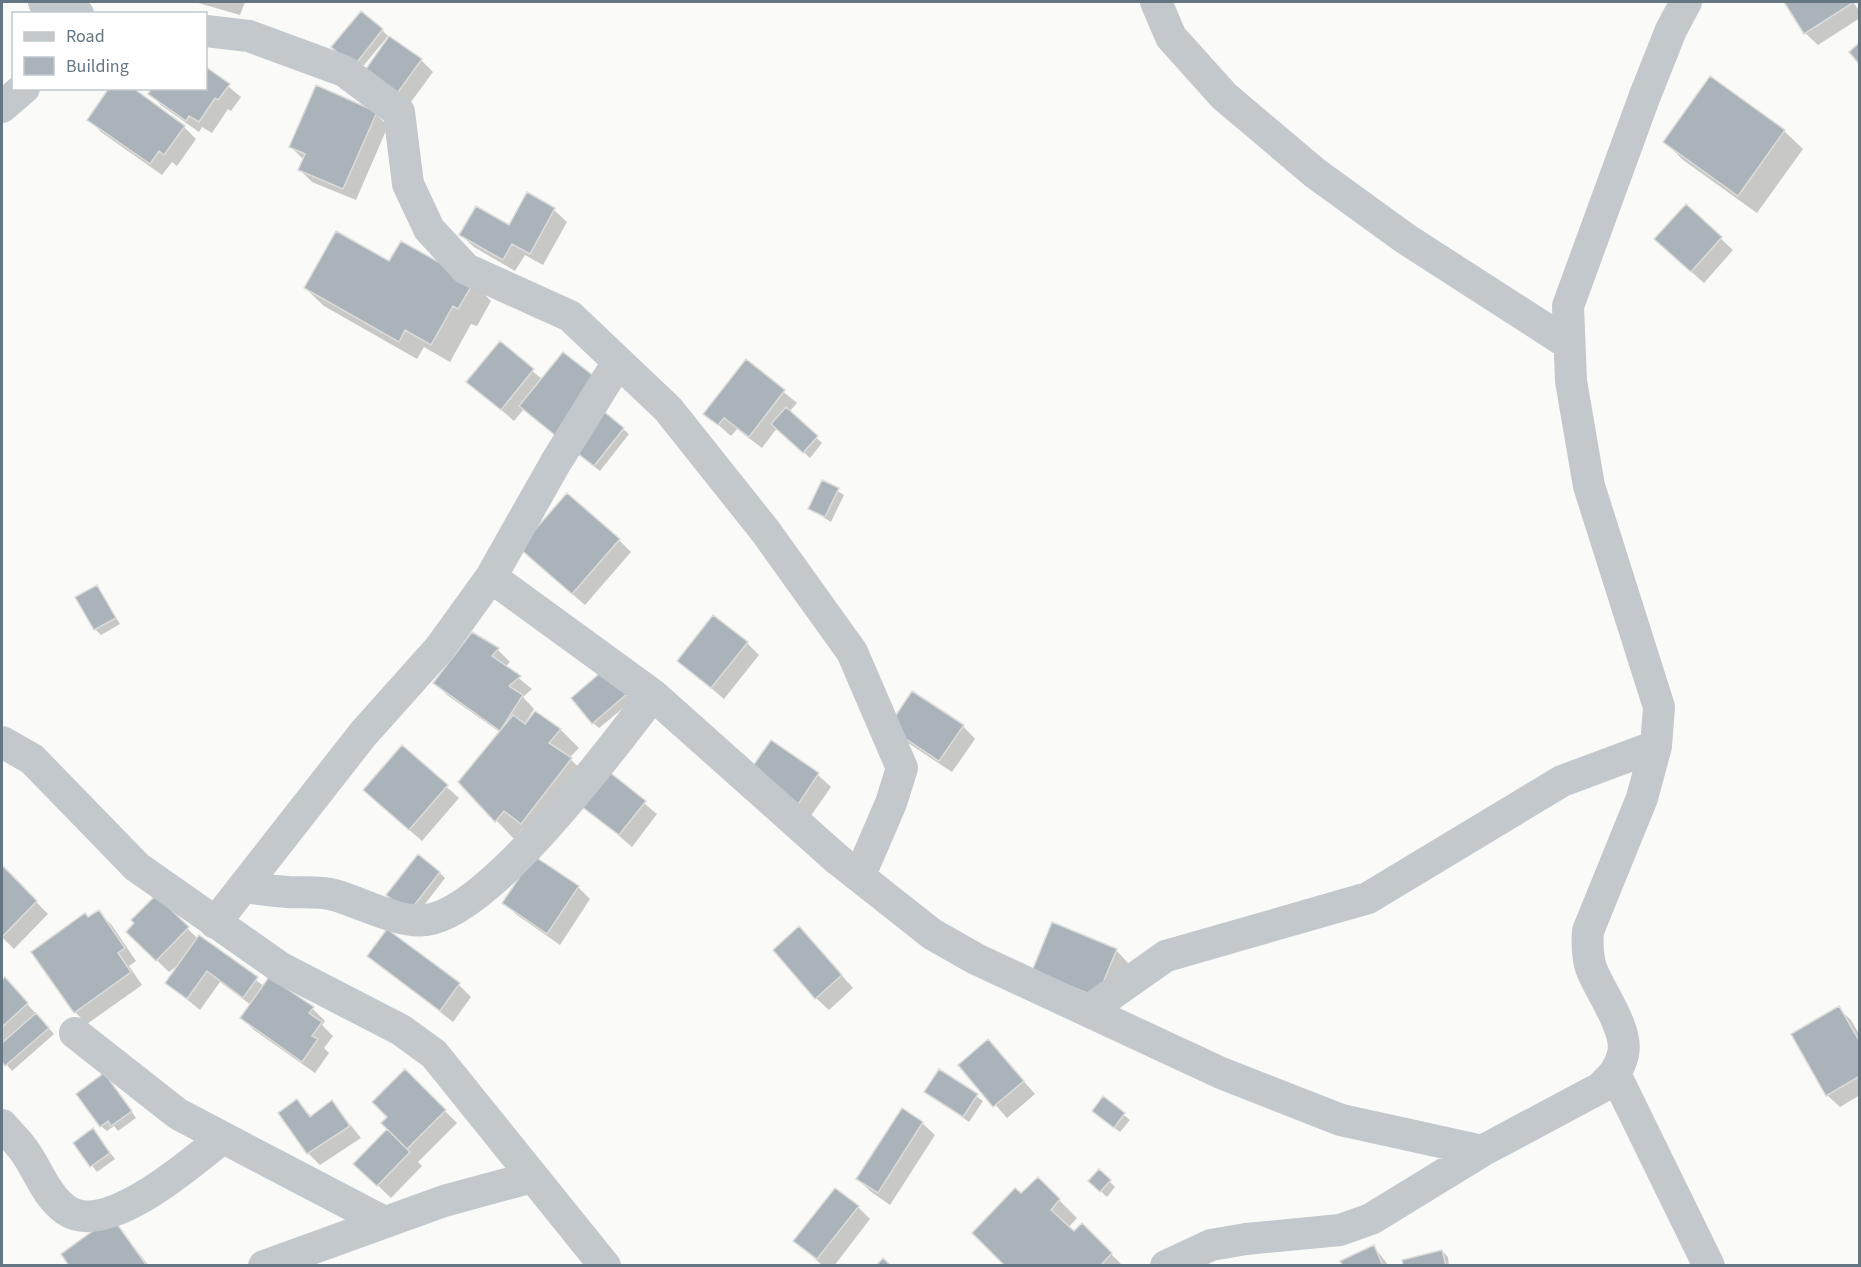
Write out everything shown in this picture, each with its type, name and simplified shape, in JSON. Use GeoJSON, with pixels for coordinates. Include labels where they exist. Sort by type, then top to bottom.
{"type":"FeatureCollection","features":[{"type":"Feature","properties":{"kind":"street"},"geometry":{"type":"LineString","coordinates":[[44,2],[72,12]]}},
{"type":"Feature","properties":{"kind":"street"},"geometry":{"type":"LineString","coordinates":[[1156,2],[1171,37],[1224,96],[1315,173],[1406,239],[1569,344]]}},
{"type":"Feature","properties":{"kind":"street"},"geometry":{"type":"LineString","coordinates":[[1166,1266],[1210,1245],[1246,1239],[1340,1230],[1371,1219],[1482,1150],[1583,1098],[1615,1074],[1624,1052],[1620,1030],[1591,968],[1586,950],[1588,931],[1642,798],[1656,746],[1659,706],[1589,486],[1571,381],[1568,306],[1659,59],[1686,2]]}},
{"type":"Feature","properties":{"kind":"street"},"geometry":{"type":"LineString","coordinates":[[207,31],[249,36],[344,71],[399,112],[408,184],[429,229],[466,269],[570,316],[680,421],[722,480],[766,531],[852,652],[902,768],[891,803],[860,875]]}},
{"type":"Feature","properties":{"kind":"street"},"geometry":{"type":"LineString","coordinates":[[2,107],[22,90]]}},
{"type":"Feature","properties":{"kind":"street"},"geometry":{"type":"LineString","coordinates":[[215,922],[363,734],[439,649],[491,577],[556,462],[618,362]]}},
{"type":"Feature","properties":{"kind":"street"},"geometry":{"type":"LineString","coordinates":[[491,577],[653,695],[837,859],[932,934],[976,959],[1221,1073],[1341,1120],[1482,1150]]}},
{"type":"Feature","properties":{"kind":"street"},"geometry":{"type":"LineString","coordinates":[[243,887],[332,894],[386,914],[425,920],[445,913],[480,892],[513,861],[583,785],[653,695]]}},
{"type":"Feature","properties":{"kind":"street"},"geometry":{"type":"LineString","coordinates":[[2,742],[32,759],[136,867],[281,968],[401,1030],[434,1054],[453,1074],[532,1177],[605,1266]]}},
{"type":"Feature","properties":{"kind":"street"},"geometry":{"type":"LineString","coordinates":[[1089,1010],[1167,956],[1368,898],[1562,781],[1656,746]]}},
{"type":"Feature","properties":{"kind":"street"},"geometry":{"type":"LineString","coordinates":[[75,1033],[146,1092],[221,1139],[384,1222]]}},
{"type":"Feature","properties":{"kind":"street"},"geometry":{"type":"LineString","coordinates":[[1615,1074],[1708,1266]]}},
{"type":"Feature","properties":{"kind":"street"},"geometry":{"type":"LineString","coordinates":[[2,1125],[24,1150],[44,1186],[64,1209],[77,1216],[93,1218],[107,1214],[173,1177],[221,1139]]}},
{"type":"Feature","properties":{"kind":"street"},"geometry":{"type":"LineString","coordinates":[[264,1266],[444,1201],[532,1177]]}},
{"type":"Feature","properties":{"kind":"building"},"geometry":{"type":"Polygon","coordinates":[[[1784,2],[1850,2],[1851,4],[1804,34],[1784,2]]]}},
{"type":"Feature","properties":{"kind":"building"},"geometry":{"type":"Polygon","coordinates":[[[361,11],[383,29],[354,66],[331,47],[361,11]]]}},
{"type":"Feature","properties":{"kind":"building"},"geometry":{"type":"Polygon","coordinates":[[[389,36],[422,59],[393,99],[361,76],[389,36]]]}},
{"type":"Feature","properties":{"kind":"building"},"geometry":{"type":"Polygon","coordinates":[[[1860,42],[1860,65],[1849,52],[1860,42]]]}},
{"type":"Feature","properties":{"kind":"building"},"geometry":{"type":"Polygon","coordinates":[[[207,68],[230,84],[218,100],[215,98],[199,122],[189,116],[186,121],[148,94],[151,90],[207,90],[207,68]]]}},
{"type":"Feature","properties":{"kind":"building"},"geometry":{"type":"Polygon","coordinates":[[[1710,76],[1785,130],[1738,196],[1663,142],[1710,76]]]}},
{"type":"Feature","properties":{"kind":"building"},"geometry":{"type":"Polygon","coordinates":[[[316,85],[377,112],[343,189],[298,170],[305,154],[289,147],[316,85]]]}},
{"type":"Feature","properties":{"kind":"building"},"geometry":{"type":"Polygon","coordinates":[[[108,90],[136,90],[185,126],[164,155],[159,151],[150,164],[87,120],[108,90]]]}},
{"type":"Feature","properties":{"kind":"building"},"geometry":{"type":"Polygon","coordinates":[[[527,192],[555,208],[530,254],[512,244],[503,260],[459,235],[476,206],[509,225],[527,192]]]}},
{"type":"Feature","properties":{"kind":"building"},"geometry":{"type":"Polygon","coordinates":[[[1686,204],[1722,237],[1691,272],[1654,239],[1686,204]]]}},
{"type":"Feature","properties":{"kind":"building"},"geometry":{"type":"Polygon","coordinates":[[[336,231],[389,261],[401,241],[474,282],[458,309],[453,306],[431,345],[405,330],[399,342],[304,288],[336,231]]]}},
{"type":"Feature","properties":{"kind":"building"},"geometry":{"type":"Polygon","coordinates":[[[500,341],[534,369],[501,410],[466,382],[500,341]]]}},
{"type":"Feature","properties":{"kind":"building"},"geometry":{"type":"Polygon","coordinates":[[[563,352],[600,381],[556,436],[519,406],[563,352]]]}},
{"type":"Feature","properties":{"kind":"building"},"geometry":{"type":"Polygon","coordinates":[[[746,359],[785,390],[749,437],[724,418],[718,425],[703,414],[746,359]]]}},
{"type":"Feature","properties":{"kind":"building"},"geometry":{"type":"Polygon","coordinates":[[[786,407],[818,436],[803,453],[771,424],[786,407]]]}},
{"type":"Feature","properties":{"kind":"building"},"geometry":{"type":"Polygon","coordinates":[[[602,410],[624,428],[594,466],[572,449],[602,410]]]}},
{"type":"Feature","properties":{"kind":"building"},"geometry":{"type":"Polygon","coordinates":[[[822,480],[839,488],[825,517],[808,509],[822,480]]]}},
{"type":"Feature","properties":{"kind":"building"},"geometry":{"type":"Polygon","coordinates":[[[567,493],[620,539],[572,594],[519,548],[567,493]]]}},
{"type":"Feature","properties":{"kind":"building"},"geometry":{"type":"Polygon","coordinates":[[[97,585],[116,618],[94,630],[75,597],[97,585]]]}},
{"type":"Feature","properties":{"kind":"building"},"geometry":{"type":"Polygon","coordinates":[[[713,615],[748,642],[711,688],[677,661],[713,615]]]}},
{"type":"Feature","properties":{"kind":"building"},"geometry":{"type":"Polygon","coordinates":[[[472,632],[499,648],[492,656],[521,676],[509,686],[523,695],[500,731],[433,683],[472,632]]]}},
{"type":"Feature","properties":{"kind":"building"},"geometry":{"type":"Polygon","coordinates":[[[606,668],[628,693],[592,724],[571,698],[606,668]]]}},
{"type":"Feature","properties":{"kind":"building"},"geometry":{"type":"Polygon","coordinates":[[[912,691],[964,725],[939,761],[888,727],[912,691]]]}},
{"type":"Feature","properties":{"kind":"building"},"geometry":{"type":"Polygon","coordinates":[[[535,711],[561,729],[549,743],[572,758],[521,824],[504,811],[495,822],[458,782],[513,715],[525,724],[535,711]]]}},
{"type":"Feature","properties":{"kind":"building"},"geometry":{"type":"Polygon","coordinates":[[[771,740],[819,773],[797,806],[748,773],[771,740]]]}},
{"type":"Feature","properties":{"kind":"building"},"geometry":{"type":"Polygon","coordinates":[[[402,745],[448,785],[409,830],[363,790],[402,745]]]}},
{"type":"Feature","properties":{"kind":"building"},"geometry":{"type":"Polygon","coordinates":[[[608,771],[646,801],[619,835],[581,806],[608,771]]]}},
{"type":"Feature","properties":{"kind":"building"},"geometry":{"type":"Polygon","coordinates":[[[418,854],[440,872],[409,912],[386,895],[418,854]]]}},
{"type":"Feature","properties":{"kind":"building"},"geometry":{"type":"Polygon","coordinates":[[[534,856],[579,886],[547,934],[502,903],[534,856]]]}},
{"type":"Feature","properties":{"kind":"building"},"geometry":{"type":"Polygon","coordinates":[[[2,865],[37,901],[2,937],[2,865]]]}},
{"type":"Feature","properties":{"kind":"building"},"geometry":{"type":"Polygon","coordinates":[[[156,895],[189,927],[156,961],[126,932],[134,923],[131,920],[156,895]]]}},
{"type":"Feature","properties":{"kind":"building"},"geometry":{"type":"Polygon","coordinates":[[[99,910],[125,948],[118,953],[131,972],[74,1013],[31,952],[85,913],[88,917],[99,910]]]}},
{"type":"Feature","properties":{"kind":"building"},"geometry":{"type":"Polygon","coordinates":[[[1052,922],[1117,949],[1097,997],[1032,971],[1052,922]]]}},
{"type":"Feature","properties":{"kind":"building"},"geometry":{"type":"Polygon","coordinates":[[[799,926],[842,975],[815,999],[773,950],[799,926]]]}},
{"type":"Feature","properties":{"kind":"building"},"geometry":{"type":"Polygon","coordinates":[[[387,929],[460,983],[440,1011],[367,956],[387,929]]]}},
{"type":"Feature","properties":{"kind":"building"},"geometry":{"type":"Polygon","coordinates":[[[199,935],[258,977],[243,998],[207,971],[187,999],[165,983],[199,935]]]}},
{"type":"Feature","properties":{"kind":"building"},"geometry":{"type":"Polygon","coordinates":[[[5,977],[28,1003],[2,1027],[2,980],[5,977]]]}},
{"type":"Feature","properties":{"kind":"building"},"geometry":{"type":"Polygon","coordinates":[[[269,977],[314,1007],[309,1013],[322,1022],[312,1036],[318,1039],[302,1062],[240,1018],[269,977]]]}},
{"type":"Feature","properties":{"kind":"building"},"geometry":{"type":"Polygon","coordinates":[[[1839,1006],[1860,1042],[1860,1076],[1826,1096],[1791,1034],[1839,1006]]]}},
{"type":"Feature","properties":{"kind":"building"},"geometry":{"type":"Polygon","coordinates":[[[36,1013],[49,1028],[5,1066],[2,1062],[2,1043],[36,1013]]]}},
{"type":"Feature","properties":{"kind":"building"},"geometry":{"type":"Polygon","coordinates":[[[988,1039],[1024,1081],[993,1107],[958,1065],[988,1039]]]}},
{"type":"Feature","properties":{"kind":"building"},"geometry":{"type":"Polygon","coordinates":[[[405,1069],[446,1110],[407,1149],[381,1123],[387,1117],[372,1102],[405,1069]]]}},
{"type":"Feature","properties":{"kind":"building"},"geometry":{"type":"Polygon","coordinates":[[[939,1069],[978,1094],[963,1117],[924,1092],[939,1069]]]}},
{"type":"Feature","properties":{"kind":"building"},"geometry":{"type":"Polygon","coordinates":[[[104,1073],[132,1111],[111,1126],[108,1121],[100,1127],[76,1094],[104,1073]]]}},
{"type":"Feature","properties":{"kind":"building"},"geometry":{"type":"Polygon","coordinates":[[[1103,1096],[1125,1113],[1114,1128],[1092,1111],[1103,1096]]]}},
{"type":"Feature","properties":{"kind":"building"},"geometry":{"type":"Polygon","coordinates":[[[297,1099],[310,1117],[332,1100],[350,1126],[307,1154],[278,1113],[297,1099]]]}},
{"type":"Feature","properties":{"kind":"building"},"geometry":{"type":"Polygon","coordinates":[[[902,1108],[923,1122],[878,1193],[856,1179],[902,1108]]]}},
{"type":"Feature","properties":{"kind":"building"},"geometry":{"type":"Polygon","coordinates":[[[93,1128],[110,1153],[90,1167],[73,1143],[93,1128]]]}},
{"type":"Feature","properties":{"kind":"building"},"geometry":{"type":"Polygon","coordinates":[[[387,1129],[410,1152],[377,1186],[353,1164],[387,1129]]]}},
{"type":"Feature","properties":{"kind":"building"},"geometry":{"type":"Polygon","coordinates":[[[1099,1169],[1111,1180],[1100,1192],[1088,1181],[1099,1169]]]}},
{"type":"Feature","properties":{"kind":"building"},"geometry":{"type":"Polygon","coordinates":[[[1038,1177],[1060,1199],[1051,1210],[1074,1231],[1082,1223],[1112,1253],[1100,1266],[1005,1266],[972,1233],[1015,1188],[1021,1193],[1038,1177]]]}},
{"type":"Feature","properties":{"kind":"building"},"geometry":{"type":"Polygon","coordinates":[[[835,1188],[859,1206],[817,1259],[793,1241],[835,1188]]]}},
{"type":"Feature","properties":{"kind":"building"},"geometry":{"type":"Polygon","coordinates":[[[112,1217],[147,1266],[69,1266],[61,1254],[112,1217]]]}},
{"type":"Feature","properties":{"kind":"building"},"geometry":{"type":"Polygon","coordinates":[[[1374,1245],[1383,1266],[1343,1266],[1340,1261],[1374,1245]]]}},
{"type":"Feature","properties":{"kind":"building"},"geometry":{"type":"Polygon","coordinates":[[[1442,1250],[1446,1266],[1403,1266],[1402,1260],[1442,1250]]]}},
{"type":"Feature","properties":{"kind":"building"},"geometry":{"type":"Polygon","coordinates":[[[883,1258],[891,1266],[876,1266],[883,1258]]]}}]}
